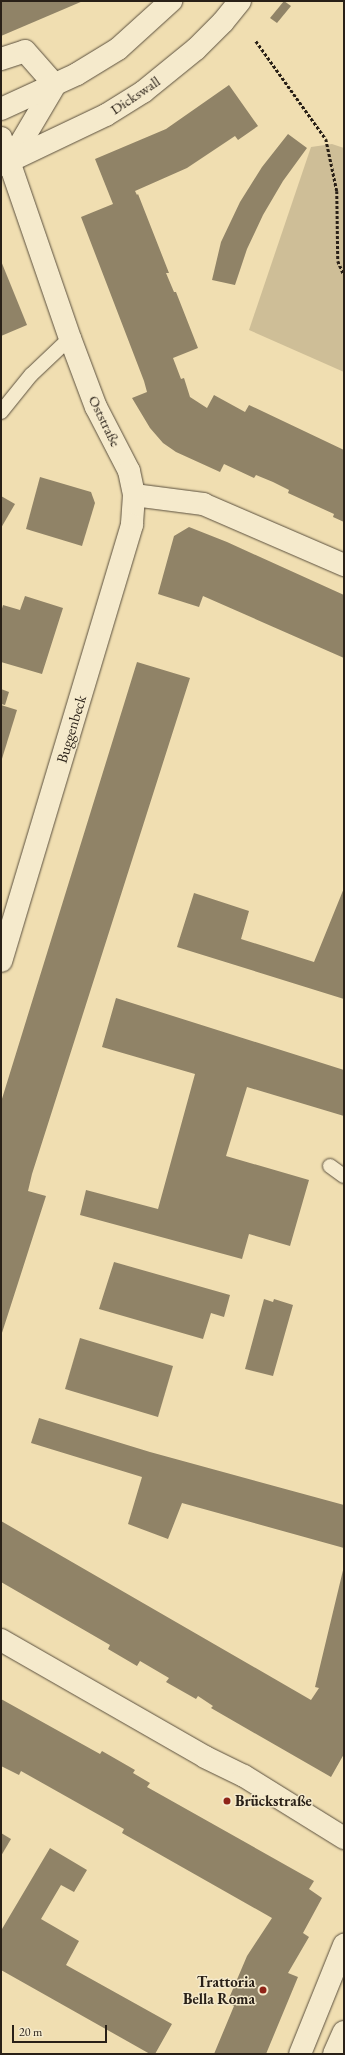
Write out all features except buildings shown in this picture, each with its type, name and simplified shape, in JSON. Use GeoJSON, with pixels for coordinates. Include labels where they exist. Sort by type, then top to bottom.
{"type":"FeatureCollection","features":[{"type":"Feature","properties":{"kind":"street"},"geometry":{"type":"LineString","coordinates":[[1,109],[55,85],[118,49],[157,16],[171,1]]}},
{"type":"Feature","properties":{"kind":"street","name":"Dickswall"},"geometry":{"type":"LineString","coordinates":[[6,163],[106,114],[143,92],[196,49],[223,22],[240,1]]}},
{"type":"Feature","properties":{"kind":"street"},"geometry":{"type":"LineString","coordinates":[[1,58],[25,50],[55,85]]}},
{"type":"Feature","properties":{"kind":"street"},"geometry":{"type":"LineString","coordinates":[[6,163],[55,85]]}},
{"type":"Feature","properties":{"kind":"street","name":"Oststraße"},"geometry":{"type":"LineString","coordinates":[[1,138],[6,163],[96,408],[129,471],[134,495]]}},
{"type":"Feature","properties":{"kind":"street"},"geometry":{"type":"LineString","coordinates":[[134,495],[203,504],[344,565]]}},
{"type":"Feature","properties":{"kind":"street","name":"Buggenbeck"},"geometry":{"type":"LineString","coordinates":[[1,961],[132,526],[134,495]]}},
{"type":"Feature","properties":{"kind":"street"},"geometry":{"type":"LineString","coordinates":[[1,1640],[205,1757],[244,1776],[344,1838]]}},
{"type":"Feature","properties":{"kind":"street"},"geometry":{"type":"LineString","coordinates":[[300,2054],[344,1945]]}},
{"type":"Feature","properties":{"kind":"lane"},"geometry":{"type":"LineString","coordinates":[[1,412],[31,374],[70,338]]}},
{"type":"Feature","properties":{"kind":"lane"},"geometry":{"type":"LineString","coordinates":[[330,1166],[344,1176]]}},
{"type":"Feature","properties":{"kind":"path"},"geometry":{"type":"LineString","coordinates":[[256,41],[326,138],[337,191],[338,262],[344,275]]}},
{"type":"Feature","properties":{"kind":"shaded area"},"geometry":{"type":"Polygon","coordinates":[[[332,144],[344,148],[344,372],[249,330],[311,147],[332,144]]]}},
{"type":"Feature","properties":{"kind":"place","name":"Brückstraße"},"geometry":{"type":"Point","coordinates":[227,1801]}},
{"type":"Feature","properties":{"kind":"place","name":"Trattoria Bella Roma"},"geometry":{"type":"Point","coordinates":[263,1990]}}]}
